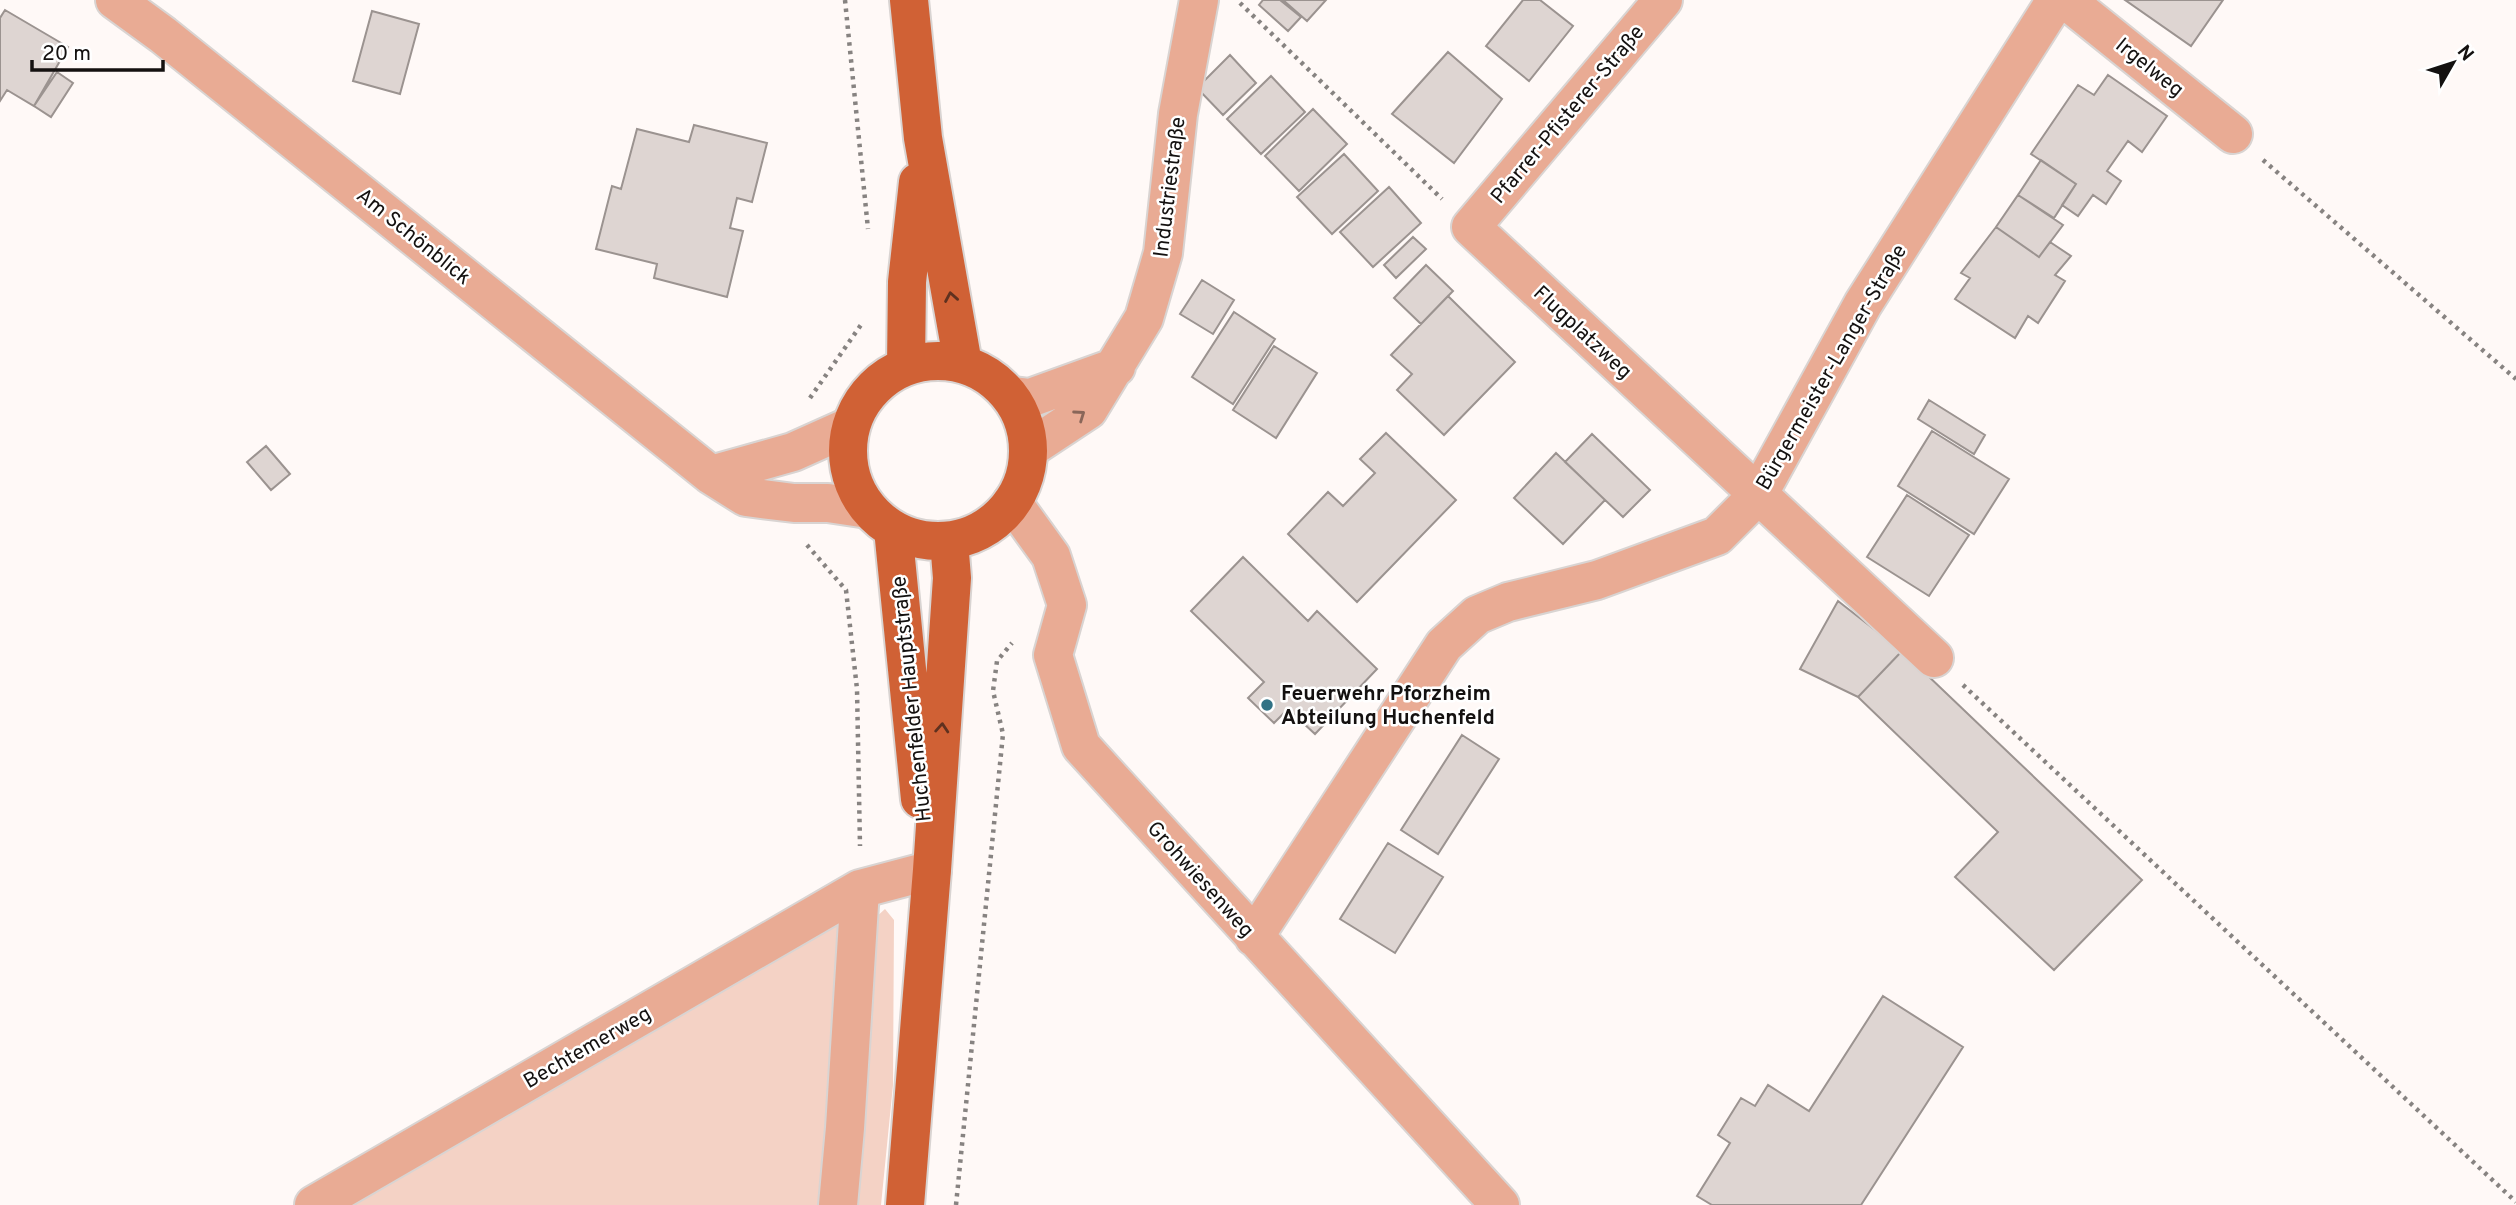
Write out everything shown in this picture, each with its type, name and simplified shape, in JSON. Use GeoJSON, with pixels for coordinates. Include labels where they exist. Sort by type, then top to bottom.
{"type":"FeatureCollection","features":[{"type":"Feature","properties":{"kind":"main road"},"geometry":{"type":"LineString","coordinates":[[909,0],[923,138],[963,364]]}},
{"type":"Feature","properties":{"kind":"main road"},"geometry":{"type":"LineString","coordinates":[[906,366],[907,282],[923,138]]}},
{"type":"Feature","properties":{"kind":"main road"},"geometry":{"type":"LineString","coordinates":[[935,361],[963,364],[989,377],[1013,397],[1023,421],[1029,449],[1024,477],[1012,502],[994,521],[972,534],[949,541],[922,539],[881,519],[854,482],[848,454],[851,426],[863,401],[883,379],[906,366],[935,361]]}},
{"type":"Feature","properties":{"kind":"main road","name":"Huchenfelder Hauptstraße"},"geometry":{"type":"LineString","coordinates":[[881,519],[918,789],[932,870]]}},
{"type":"Feature","properties":{"kind":"main road","name":"Huchenfelder Hauptstraße"},"geometry":{"type":"LineString","coordinates":[[905,1205],[953,578],[949,541]]}},
{"type":"Feature","properties":{"kind":"street","name":"Am Schönblick"},"geometry":{"type":"LineString","coordinates":[[115,0],[185,53],[711,475],[746,497],[794,503],[828,503],[881,519]]}},
{"type":"Feature","properties":{"kind":"street","name":"Industriestraße"},"geometry":{"type":"LineString","coordinates":[[1029,449],[1088,411],[1144,318],[1163,253],[1178,114],[1199,0]]}},
{"type":"Feature","properties":{"kind":"street","name":"Pfarrer-Pfisterer-Straße"},"geometry":{"type":"LineString","coordinates":[[1471,227],[1662,0]]}},
{"type":"Feature","properties":{"kind":"street","name":"Bürgermeister-Langer-Straße"},"geometry":{"type":"LineString","coordinates":[[1254,937],[1444,645],[1477,615],[1508,602],[1597,580],[1717,536],[1758,495],[1863,304],[2056,0]]}},
{"type":"Feature","properties":{"kind":"street","name":"Irgelweg"},"geometry":{"type":"LineString","coordinates":[[2066,0],[2233,134]]}},
{"type":"Feature","properties":{"kind":"street","name":"Flugplatzweg"},"geometry":{"type":"LineString","coordinates":[[1471,227],[1934,658]]}},
{"type":"Feature","properties":{"kind":"street"},"geometry":{"type":"LineString","coordinates":[[1013,397],[1030,398],[1116,367]]}},
{"type":"Feature","properties":{"kind":"street"},"geometry":{"type":"LineString","coordinates":[[711,475],[793,452],[851,426]]}},
{"type":"Feature","properties":{"kind":"street","name":"Grohwiesenweg"},"geometry":{"type":"LineString","coordinates":[[1012,502],[1051,556],[1067,605],[1053,655],[1081,746],[1500,1205]]}},
{"type":"Feature","properties":{"kind":"street","name":"Bechtemerweg"},"geometry":{"type":"LineString","coordinates":[[314,1205],[860,889],[932,870]]}},
{"type":"Feature","properties":{"kind":"street"},"geometry":{"type":"LineString","coordinates":[[838,1205],[860,889]]}},
{"type":"Feature","properties":{"kind":"path"},"geometry":{"type":"LineString","coordinates":[[845,0],[869,235]]}},
{"type":"Feature","properties":{"kind":"path"},"geometry":{"type":"LineString","coordinates":[[1236,0],[1471,227]]}},
{"type":"Feature","properties":{"kind":"path"},"geometry":{"type":"LineString","coordinates":[[2233,134],[2516,379]]}},
{"type":"Feature","properties":{"kind":"path"},"geometry":{"type":"LineString","coordinates":[[793,452],[793,422],[868,315]]}},
{"type":"Feature","properties":{"kind":"path"},"geometry":{"type":"LineString","coordinates":[[807,545],[846,590],[858,690],[860,889]]}},
{"type":"Feature","properties":{"kind":"path"},"geometry":{"type":"LineString","coordinates":[[956,1205],[1003,734],[993,691],[998,661],[1013,642]]}},
{"type":"Feature","properties":{"kind":"path"},"geometry":{"type":"LineString","coordinates":[[1934,658],[2516,1202]]}},
{"type":"Feature","properties":{"kind":"shaded area"},"geometry":{"type":"Polygon","coordinates":[[[860,889],[830,1205],[314,1205],[860,889]]]}},
{"type":"Feature","properties":{"kind":"shaded area"},"geometry":{"type":"Polygon","coordinates":[[[885,909],[894,920],[893,1085],[881,1205],[851,1205],[874,919],[885,909]]]}},
{"type":"Feature","properties":{"kind":"building"},"geometry":{"type":"Polygon","coordinates":[[[1263,0],[1280,0],[1301,17],[1288,31],[1259,5],[1263,0]]]}},
{"type":"Feature","properties":{"kind":"building"},"geometry":{"type":"Polygon","coordinates":[[[1283,0],[1326,0],[1307,21],[1283,0]]]}},
{"type":"Feature","properties":{"kind":"building"},"geometry":{"type":"Polygon","coordinates":[[[1523,0],[1540,0],[1573,26],[1529,81],[1486,46],[1523,0]]]}},
{"type":"Feature","properties":{"kind":"building"},"geometry":{"type":"Polygon","coordinates":[[[2125,0],[2223,0],[2191,46],[2125,0]]]}},
{"type":"Feature","properties":{"kind":"building"},"geometry":{"type":"Polygon","coordinates":[[[5,10],[68,47],[34,106],[7,90],[0,101],[0,18],[5,10]]]}},
{"type":"Feature","properties":{"kind":"building"},"geometry":{"type":"Polygon","coordinates":[[[372,11],[419,24],[400,94],[353,81],[372,11]]]}},
{"type":"Feature","properties":{"kind":"building"},"geometry":{"type":"Polygon","coordinates":[[[1448,52],[1502,99],[1454,163],[1392,114],[1448,52]]]}},
{"type":"Feature","properties":{"kind":"building"},"geometry":{"type":"Polygon","coordinates":[[[1230,55],[1256,83],[1223,115],[1197,88],[1230,55]]]}},
{"type":"Feature","properties":{"kind":"building"},"geometry":{"type":"Polygon","coordinates":[[[57,72],[73,83],[51,117],[34,106],[57,72]]]}},
{"type":"Feature","properties":{"kind":"building"},"geometry":{"type":"Polygon","coordinates":[[[2108,75],[2167,116],[2142,152],[2128,141],[2107,171],[2121,181],[2106,204],[2093,195],[2078,216],[2062,205],[2076,184],[2031,154],[2078,85],[2094,95],[2108,75]]]}},
{"type":"Feature","properties":{"kind":"building"},"geometry":{"type":"Polygon","coordinates":[[[1271,76],[1305,112],[1261,154],[1227,119],[1271,76]]]}},
{"type":"Feature","properties":{"kind":"building"},"geometry":{"type":"Polygon","coordinates":[[[1313,109],[1347,144],[1299,191],[1265,156],[1313,109]]]}},
{"type":"Feature","properties":{"kind":"building"},"geometry":{"type":"Polygon","coordinates":[[[694,125],[767,143],[752,202],[737,198],[730,228],[743,231],[727,297],[654,278],[657,264],[596,249],[612,186],[621,189],[637,129],[689,142],[694,125]]]}},
{"type":"Feature","properties":{"kind":"building"},"geometry":{"type":"Polygon","coordinates":[[[1344,154],[1378,191],[1332,234],[1297,197],[1344,154]]]}},
{"type":"Feature","properties":{"kind":"building"},"geometry":{"type":"Polygon","coordinates":[[[2041,160],[2076,184],[2054,218],[2018,195],[2041,160]]]}},
{"type":"Feature","properties":{"kind":"building"},"geometry":{"type":"Polygon","coordinates":[[[1389,187],[1421,223],[1373,267],[1340,232],[1389,187]]]}},
{"type":"Feature","properties":{"kind":"building"},"geometry":{"type":"Polygon","coordinates":[[[2018,195],[2063,225],[2039,257],[1996,227],[2018,195]]]}},
{"type":"Feature","properties":{"kind":"building"},"geometry":{"type":"Polygon","coordinates":[[[1996,227],[2039,257],[2050,242],[2071,256],[2055,275],[2065,281],[2038,323],[2028,316],[2015,338],[1955,299],[1970,278],[1961,273],[1996,227]]]}},
{"type":"Feature","properties":{"kind":"building"},"geometry":{"type":"Polygon","coordinates":[[[1413,237],[1426,249],[1396,278],[1384,265],[1413,237]]]}},
{"type":"Feature","properties":{"kind":"building"},"geometry":{"type":"Polygon","coordinates":[[[1426,265],[1453,291],[1421,324],[1394,298],[1426,265]]]}},
{"type":"Feature","properties":{"kind":"building"},"geometry":{"type":"Polygon","coordinates":[[[1202,280],[1234,300],[1213,334],[1180,314],[1202,280]]]}},
{"type":"Feature","properties":{"kind":"building"},"geometry":{"type":"Polygon","coordinates":[[[1448,296],[1515,362],[1444,435],[1397,390],[1412,374],[1391,355],[1448,296]]]}},
{"type":"Feature","properties":{"kind":"building"},"geometry":{"type":"Polygon","coordinates":[[[1234,312],[1275,339],[1233,404],[1192,377],[1234,312]]]}},
{"type":"Feature","properties":{"kind":"building"},"geometry":{"type":"Polygon","coordinates":[[[1274,346],[1317,373],[1276,438],[1233,410],[1274,346]]]}},
{"type":"Feature","properties":{"kind":"building"},"geometry":{"type":"Polygon","coordinates":[[[1929,400],[1985,435],[1974,454],[1918,419],[1929,400]]]}},
{"type":"Feature","properties":{"kind":"building"},"geometry":{"type":"Polygon","coordinates":[[[1932,431],[2009,479],[1974,534],[1898,486],[1932,431]]]}},
{"type":"Feature","properties":{"kind":"building"},"geometry":{"type":"Polygon","coordinates":[[[1386,433],[1456,500],[1357,602],[1288,534],[1328,492],[1343,506],[1375,473],[1360,459],[1386,433]]]}},
{"type":"Feature","properties":{"kind":"building"},"geometry":{"type":"Polygon","coordinates":[[[1592,434],[1650,490],[1623,517],[1565,462],[1592,434]]]}},
{"type":"Feature","properties":{"kind":"building"},"geometry":{"type":"Polygon","coordinates":[[[266,446],[290,474],[271,490],[247,462],[266,446]]]}},
{"type":"Feature","properties":{"kind":"building"},"geometry":{"type":"Polygon","coordinates":[[[1556,453],[1605,500],[1563,544],[1514,498],[1556,453]]]}},
{"type":"Feature","properties":{"kind":"building"},"geometry":{"type":"Polygon","coordinates":[[[1907,495],[1969,535],[1929,596],[1867,557],[1907,495]]]}},
{"type":"Feature","properties":{"kind":"building"},"geometry":{"type":"Polygon","coordinates":[[[1243,557],[1308,621],[1317,611],[1377,669],[1315,734],[1288,709],[1274,723],[1248,698],[1264,682],[1191,611],[1243,557]]]}},
{"type":"Feature","properties":{"kind":"building"},"geometry":{"type":"Polygon","coordinates":[[[1838,601],[1902,651],[1858,697],[1800,669],[1838,601]]]}},
{"type":"Feature","properties":{"kind":"building"},"geometry":{"type":"Polygon","coordinates":[[[1902,651],[2142,880],[2054,970],[1955,877],[1998,832],[1858,697],[1902,651]]]}},
{"type":"Feature","properties":{"kind":"building"},"geometry":{"type":"Polygon","coordinates":[[[1462,735],[1499,759],[1438,854],[1401,830],[1462,735]]]}},
{"type":"Feature","properties":{"kind":"building"},"geometry":{"type":"Polygon","coordinates":[[[1388,843],[1443,877],[1395,953],[1340,919],[1388,843]]]}},
{"type":"Feature","properties":{"kind":"building"},"geometry":{"type":"Polygon","coordinates":[[[1883,996],[1963,1047],[1861,1205],[1712,1205],[1697,1196],[1730,1143],[1718,1135],[1741,1098],[1755,1106],[1768,1085],[1809,1111],[1883,996]]]}},
{"type":"Feature","properties":{"kind":"place","name":"Feuerwehr Pforzheim Abteilung Huchenfeld"},"geometry":{"type":"Point","coordinates":[1267,705]}}]}
